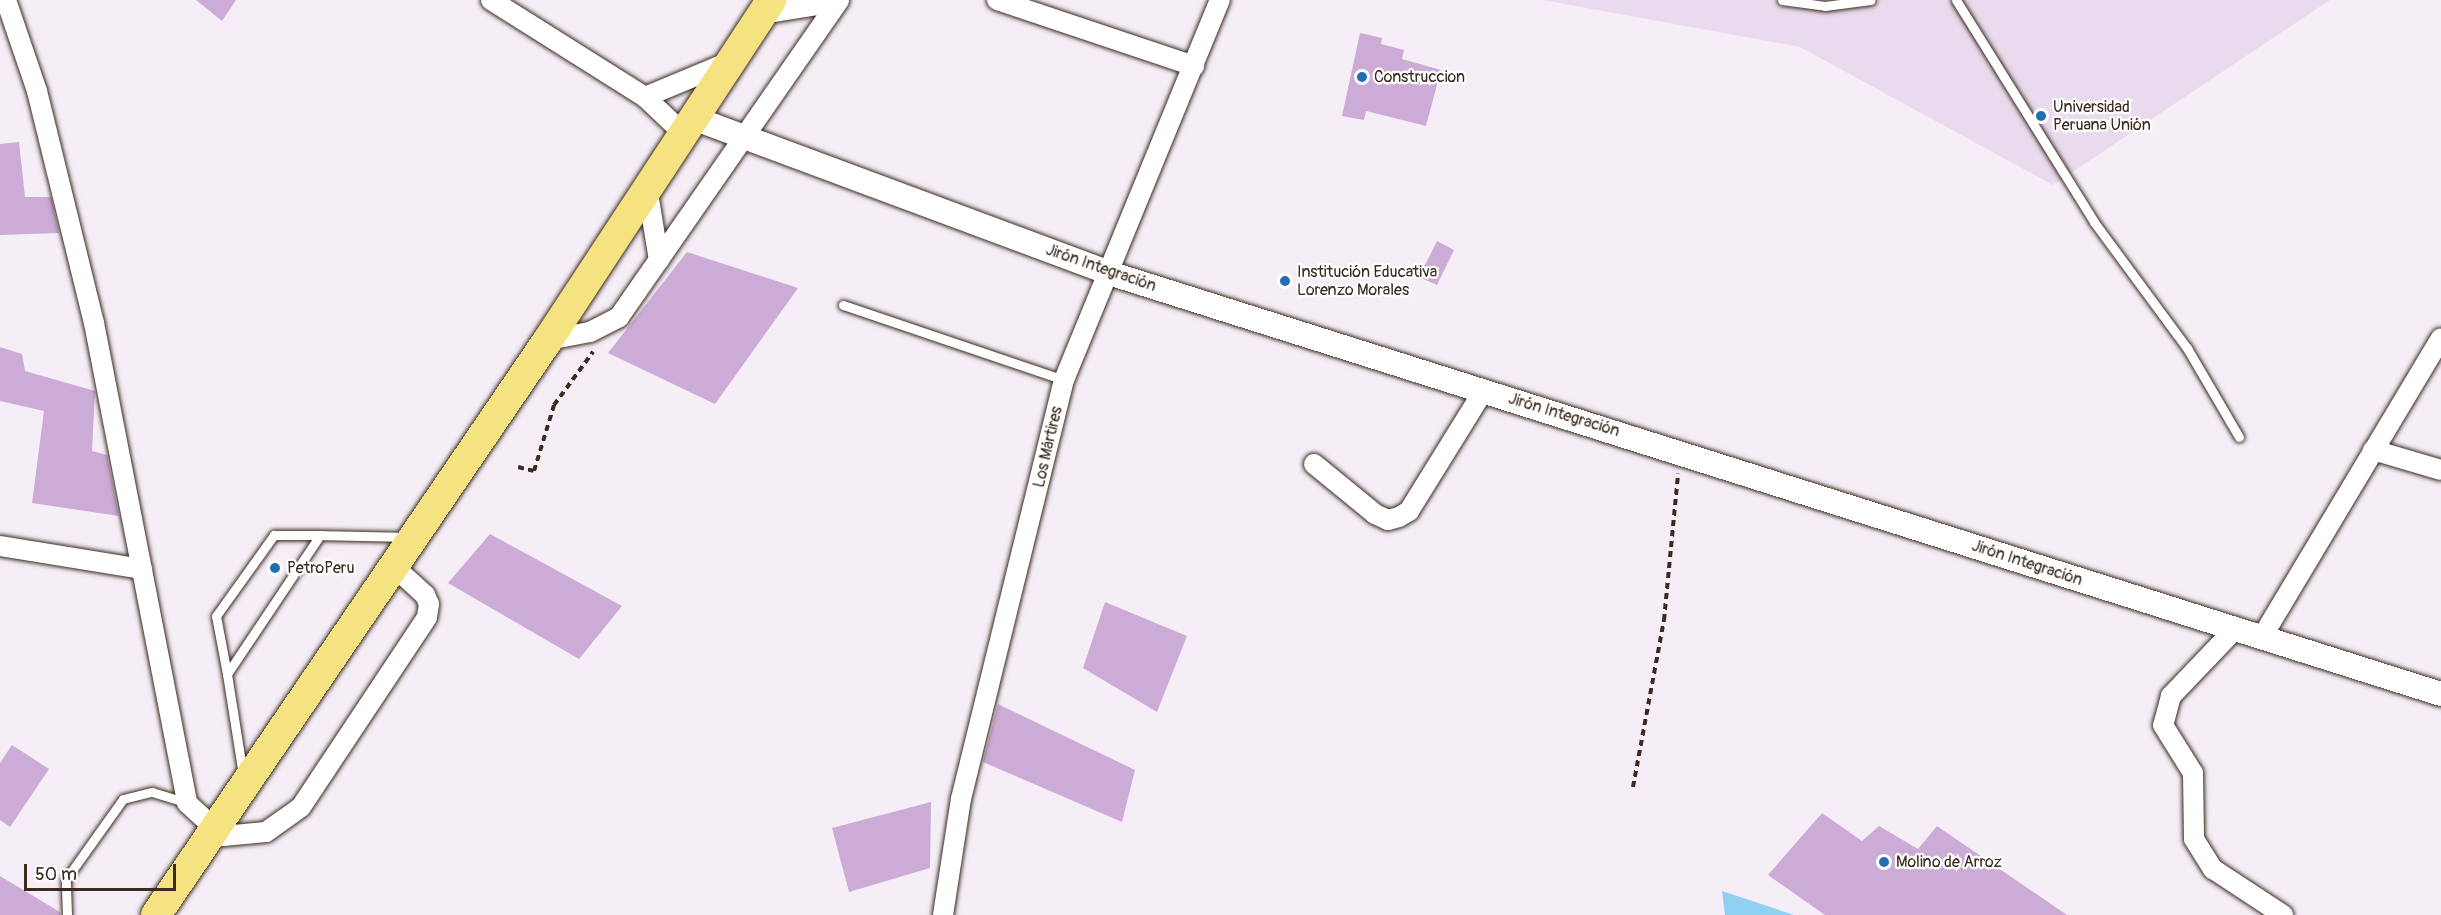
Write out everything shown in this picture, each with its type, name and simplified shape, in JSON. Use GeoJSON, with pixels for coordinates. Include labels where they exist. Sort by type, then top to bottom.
{"type":"FeatureCollection","features":[{"type":"Feature","properties":{"kind":"main road"},"geometry":{"type":"LineString","coordinates":[[156,915],[411,537],[548,340],[766,7]]}},
{"type":"Feature","properties":{"kind":"street"},"geometry":{"type":"LineString","coordinates":[[6,0],[37,91],[94,323],[187,803],[214,829],[238,837],[266,832],[291,816],[317,784],[427,617],[429,604],[425,595],[392,565]]}},
{"type":"Feature","properties":{"kind":"street"},"geometry":{"type":"LineString","coordinates":[[491,0],[688,125]]}},
{"type":"Feature","properties":{"kind":"street"},"geometry":{"type":"LineString","coordinates":[[997,0],[1194,66]]}},
{"type":"Feature","properties":{"kind":"street","name":"Los Mártires"},"geometry":{"type":"LineString","coordinates":[[943,915],[962,800],[1064,380],[1220,0]]}},
{"type":"Feature","properties":{"kind":"street"},"geometry":{"type":"LineString","coordinates":[[766,7],[838,1]]}},
{"type":"Feature","properties":{"kind":"street"},"geometry":{"type":"LineString","coordinates":[[548,340],[590,332],[619,317],[838,1]]}},
{"type":"Feature","properties":{"kind":"street"},"geometry":{"type":"LineString","coordinates":[[645,97],[729,62]]}},
{"type":"Feature","properties":{"kind":"street","name":"Jirón Integración"},"geometry":{"type":"LineString","coordinates":[[688,125],[745,136],[1109,273],[2441,694]]}},
{"type":"Feature","properties":{"kind":"street"},"geometry":{"type":"LineString","coordinates":[[647,187],[659,260]]}},
{"type":"Feature","properties":{"kind":"street"},"geometry":{"type":"LineString","coordinates":[[2262,637],[2441,338]]}},
{"type":"Feature","properties":{"kind":"street"},"geometry":{"type":"LineString","coordinates":[[1314,464],[1375,514],[1388,520],[1399,517],[1409,511],[1484,390]]}},
{"type":"Feature","properties":{"kind":"street"},"geometry":{"type":"LineString","coordinates":[[2373,450],[2441,470]]}},
{"type":"Feature","properties":{"kind":"street"},"geometry":{"type":"LineString","coordinates":[[0,546],[142,569]]}},
{"type":"Feature","properties":{"kind":"street"},"geometry":{"type":"LineString","coordinates":[[2235,629],[2171,696],[2163,725],[2193,774],[2194,839],[2213,869],[2283,915]]}},
{"type":"Feature","properties":{"kind":"lane"},"geometry":{"type":"LineString","coordinates":[[1782,0],[1825,6],[1871,0]]}},
{"type":"Feature","properties":{"kind":"lane"},"geometry":{"type":"LineString","coordinates":[[1956,0],[2094,222],[2187,348],[2239,437]]}},
{"type":"Feature","properties":{"kind":"lane"},"geometry":{"type":"LineString","coordinates":[[843,305],[1064,380]]}},
{"type":"Feature","properties":{"kind":"lane"},"geometry":{"type":"LineString","coordinates":[[245,785],[216,616],[274,535],[411,537]]}},
{"type":"Feature","properties":{"kind":"lane"},"geometry":{"type":"LineString","coordinates":[[227,674],[320,535]]}},
{"type":"Feature","properties":{"kind":"lane"},"geometry":{"type":"LineString","coordinates":[[67,915],[66,879],[123,799],[152,792],[187,803]]}},
{"type":"Feature","properties":{"kind":"path"},"geometry":{"type":"LineString","coordinates":[[518,467],[534,471],[554,405],[619,317]]}},
{"type":"Feature","properties":{"kind":"path"},"geometry":{"type":"LineString","coordinates":[[1633,787],[1664,620],[1680,452]]}},
{"type":"Feature","properties":{"kind":"shaded area","name":"Universidad Peruana Unión"},"geometry":{"type":"Polygon","coordinates":[[[1543,0],[2330,0],[2053,185],[1800,47],[1543,0]]]}},
{"type":"Feature","properties":{"kind":"water"},"geometry":{"type":"Polygon","coordinates":[[[1722,891],[1794,915],[1725,915],[1722,891]]]}},
{"type":"Feature","properties":{"kind":"building"},"geometry":{"type":"Polygon","coordinates":[[[196,0],[236,0],[222,21],[196,0]]]}},
{"type":"Feature","properties":{"kind":"building"},"geometry":{"type":"Polygon","coordinates":[[[1360,33],[1382,38],[1381,44],[1404,50],[1402,59],[1441,70],[1426,126],[1366,111],[1364,120],[1342,116],[1360,33]]]}},
{"type":"Feature","properties":{"kind":"building"},"geometry":{"type":"Polygon","coordinates":[[[19,142],[25,197],[51,197],[59,233],[0,235],[0,144],[19,142]]]}},
{"type":"Feature","properties":{"kind":"building"},"geometry":{"type":"Polygon","coordinates":[[[1437,241],[1454,250],[1437,285],[1419,277],[1437,241]]]}},
{"type":"Feature","properties":{"kind":"building"},"geometry":{"type":"Polygon","coordinates":[[[687,252],[798,288],[715,404],[608,353],[687,252]]]}},
{"type":"Feature","properties":{"kind":"building"},"geometry":{"type":"Polygon","coordinates":[[[0,347],[22,354],[25,371],[95,391],[92,451],[107,455],[119,516],[32,503],[44,411],[0,401],[0,347]]]}},
{"type":"Feature","properties":{"kind":"building"},"geometry":{"type":"Polygon","coordinates":[[[490,534],[622,606],[579,659],[448,583],[490,534]]]}},
{"type":"Feature","properties":{"kind":"building"},"geometry":{"type":"Polygon","coordinates":[[[1105,602],[1187,636],[1157,712],[1083,668],[1105,602]]]}},
{"type":"Feature","properties":{"kind":"building"},"geometry":{"type":"Polygon","coordinates":[[[998,704],[1135,770],[1122,822],[983,762],[998,704]]]}},
{"type":"Feature","properties":{"kind":"building"},"geometry":{"type":"Polygon","coordinates":[[[12,745],[49,769],[10,827],[0,820],[0,763],[12,745]]]}},
{"type":"Feature","properties":{"kind":"building"},"geometry":{"type":"Polygon","coordinates":[[[931,802],[930,868],[849,892],[832,828],[931,802]]]}},
{"type":"Feature","properties":{"kind":"building","name":"Molino de Arroz"},"geometry":{"type":"Polygon","coordinates":[[[1822,813],[1862,841],[1879,826],[1918,849],[1937,826],[2067,915],[1825,915],[1768,875],[1822,813]]]}},
{"type":"Feature","properties":{"kind":"building"},"geometry":{"type":"Polygon","coordinates":[[[0,876],[60,912],[60,915],[0,915],[0,876]]]}},
{"type":"Feature","properties":{"kind":"place","name":"Construccion"},"geometry":{"type":"Point","coordinates":[1362,77]}},
{"type":"Feature","properties":{"kind":"place","name":"Universidad Peruana Unión"},"geometry":{"type":"Point","coordinates":[2041,116]}},
{"type":"Feature","properties":{"kind":"place","name":"Institución Educativa Lorenzo Morales"},"geometry":{"type":"Point","coordinates":[1285,281]}},
{"type":"Feature","properties":{"kind":"place","name":"PetroPeru"},"geometry":{"type":"Point","coordinates":[275,568]}},
{"type":"Feature","properties":{"kind":"place","name":"Molino de Arroz"},"geometry":{"type":"Point","coordinates":[1884,862]}}]}
